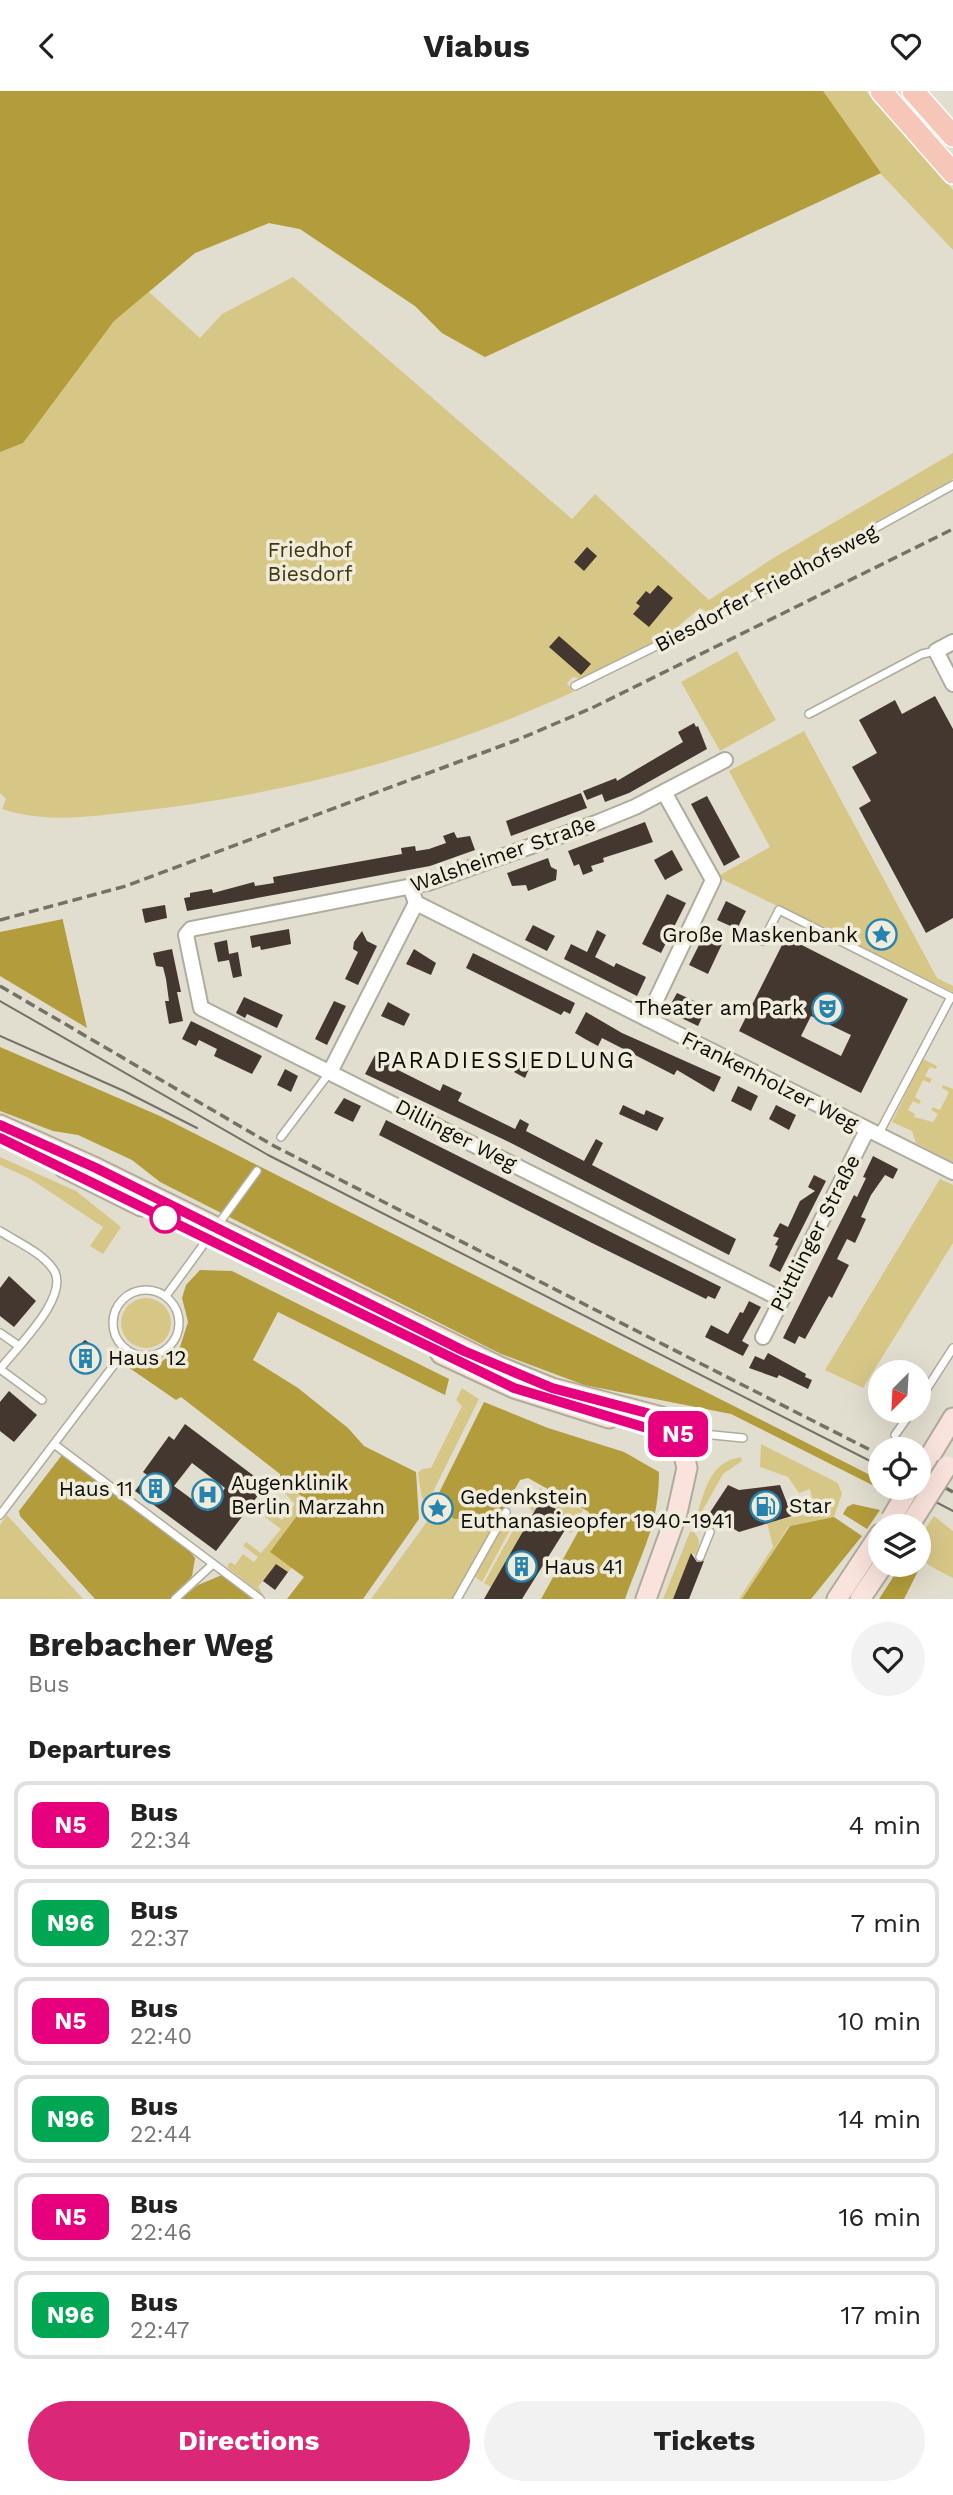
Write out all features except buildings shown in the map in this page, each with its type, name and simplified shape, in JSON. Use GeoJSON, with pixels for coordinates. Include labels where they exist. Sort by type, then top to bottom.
{"type":"FeatureCollection","features":[{"type":"Feature","properties":{"kind":"main road"},"geometry":{"type":"LineString","coordinates":[[881,91],[953,173]]}},
{"type":"Feature","properties":{"kind":"main road"},"geometry":{"type":"LineString","coordinates":[[913,91],[953,136]]}},
{"type":"Feature","properties":{"kind":"main road"},"geometry":{"type":"LineString","coordinates":[[0,1125],[213,1234]]}},
{"type":"Feature","properties":{"kind":"main road"},"geometry":{"type":"LineString","coordinates":[[0,1138],[517,1374],[597,1402],[662,1417],[681,1439],[687,1468],[674,1523],[646,1599]]}},
{"type":"Feature","properties":{"kind":"main road"},"geometry":{"type":"LineString","coordinates":[[931,1454],[953,1418]]}},
{"type":"Feature","properties":{"kind":"main road"},"geometry":{"type":"LineString","coordinates":[[903,1514],[950,1462]]}},
{"type":"Feature","properties":{"kind":"main road"},"geometry":{"type":"LineString","coordinates":[[836,1599],[868,1557]]}},
{"type":"Feature","properties":{"kind":"main road"},"geometry":{"type":"LineString","coordinates":[[860,1599],[875,1577]]}},
{"type":"Feature","properties":{"kind":"street"},"geometry":{"type":"LineString","coordinates":[[953,642],[936,651],[953,684]]}},
{"type":"Feature","properties":{"kind":"street","name":"Walsheimer Straße"},"geometry":{"type":"LineString","coordinates":[[187,931],[410,886],[596,823],[725,760]]}},
{"type":"Feature","properties":{"kind":"street"},"geometry":{"type":"LineString","coordinates":[[647,1019],[713,880],[664,792]]}},
{"type":"Feature","properties":{"kind":"street"},"geometry":{"type":"LineString","coordinates":[[330,1072],[416,903],[410,886]]}},
{"type":"Feature","properties":{"kind":"street","name":"Frankenholzer Weg"},"geometry":{"type":"LineString","coordinates":[[416,903],[953,1172]]}},
{"type":"Feature","properties":{"kind":"street","name":"Dillinger Weg"},"geometry":{"type":"LineString","coordinates":[[187,931],[201,1008],[781,1299]]}},
{"type":"Feature","properties":{"kind":"street","name":"Püttlinger Straße"},"geometry":{"type":"LineString","coordinates":[[763,1336],[873,1132]]}},
{"type":"Feature","properties":{"kind":"lane","name":"Biesdorfer Friedhofsweg"},"geometry":{"type":"LineString","coordinates":[[575,686],[707,621],[953,485]]}},
{"type":"Feature","properties":{"kind":"lane"},"geometry":{"type":"LineString","coordinates":[[809,714],[922,654],[936,651]]}},
{"type":"Feature","properties":{"kind":"lane"},"geometry":{"type":"LineString","coordinates":[[763,940],[779,910],[952,998],[873,1132]]}},
{"type":"Feature","properties":{"kind":"lane"},"geometry":{"type":"LineString","coordinates":[[281,1137],[330,1072]]}},
{"type":"Feature","properties":{"kind":"lane"},"geometry":{"type":"LineString","coordinates":[[166,1296],[257,1171]]}},
{"type":"Feature","properties":{"kind":"lane"},"geometry":{"type":"LineString","coordinates":[[0,1231],[50,1264],[58,1281],[55,1300],[0,1369],[42,1400]]}},
{"type":"Feature","properties":{"kind":"lane"},"geometry":{"type":"LineString","coordinates":[[144,1289],[166,1296],[178,1313],[179,1323],[173,1343],[156,1355],[145,1356],[126,1349],[113,1330],[116,1308],[123,1299],[144,1289]]}},
{"type":"Feature","properties":{"kind":"lane"},"geometry":{"type":"LineString","coordinates":[[0,1333],[19,1346]]}},
{"type":"Feature","properties":{"kind":"lane"},"geometry":{"type":"LineString","coordinates":[[931,1382],[953,1348]]}},
{"type":"Feature","properties":{"kind":"lane"},"geometry":{"type":"LineString","coordinates":[[0,1515],[126,1349]]}},
{"type":"Feature","properties":{"kind":"lane"},"geometry":{"type":"LineString","coordinates":[[895,1435],[904,1423]]}},
{"type":"Feature","properties":{"kind":"lane"},"geometry":{"type":"LineString","coordinates":[[681,1439],[704,1434],[743,1438]]}},
{"type":"Feature","properties":{"kind":"lane"},"geometry":{"type":"LineString","coordinates":[[54,1444],[260,1599]]}},
{"type":"Feature","properties":{"kind":"lane"},"geometry":{"type":"LineString","coordinates":[[457,1599],[506,1512]]}},
{"type":"Feature","properties":{"kind":"lane"},"geometry":{"type":"LineString","coordinates":[[701,1557],[710,1532]]}},
{"type":"Feature","properties":{"kind":"lane"},"geometry":{"type":"LineString","coordinates":[[175,1599],[213,1564]]}},
{"type":"Feature","properties":{"kind":"green space","name":"Friedhof Biesdorf"},"geometry":{"type":"Polygon","coordinates":[[[0,91],[866,91],[953,190],[953,250],[880,173],[485,357],[442,333],[415,306],[300,229],[269,223],[195,253],[149,292],[200,338],[222,314],[293,277],[572,519],[595,494],[709,600],[775,557],[953,453],[953,479],[710,614],[700,608],[663,639],[580,679],[573,677],[567,683],[573,692],[468,735],[361,769],[195,804],[105,815],[53,818],[2,809],[6,799],[0,793],[0,91]]]}},
{"type":"Feature","properties":{"kind":"green space"},"geometry":{"type":"Polygon","coordinates":[[[737,651],[776,720],[720,751],[681,682],[737,651]]]}},
{"type":"Feature","properties":{"kind":"green space"},"geometry":{"type":"Polygon","coordinates":[[[804,731],[937,978],[953,986],[953,992],[722,879],[720,875],[770,847],[729,771],[804,731]]]}},
{"type":"Feature","properties":{"kind":"green space"},"geometry":{"type":"Polygon","coordinates":[[[923,1059],[937,1066],[936,1069],[930,1067],[925,1076],[932,1079],[930,1083],[923,1080],[915,1097],[921,1101],[919,1104],[913,1101],[908,1110],[915,1114],[914,1117],[933,1122],[938,1114],[931,1110],[933,1107],[940,1110],[949,1092],[942,1088],[943,1085],[953,1089],[953,1162],[916,1143],[912,1131],[892,1122],[923,1059]]]}},
{"type":"Feature","properties":{"kind":"green space"},"geometry":{"type":"Polygon","coordinates":[[[0,1157],[76,1191],[121,1227],[103,1254],[90,1246],[103,1227],[29,1178],[0,1165],[0,1157]]]}},
{"type":"Feature","properties":{"kind":"green space"},"geometry":{"type":"Polygon","coordinates":[[[940,1179],[953,1185],[953,1243],[880,1360],[868,1360],[868,1380],[863,1388],[825,1370],[940,1179]]]}},
{"type":"Feature","properties":{"kind":"green space"},"geometry":{"type":"Polygon","coordinates":[[[146,1298],[163,1306],[171,1323],[163,1340],[146,1348],[129,1340],[121,1323],[129,1306],[146,1298]]]}},
{"type":"Feature","properties":{"kind":"green space"},"geometry":{"type":"Polygon","coordinates":[[[462,1388],[479,1399],[428,1502],[422,1498],[418,1473],[422,1469],[431,1468],[462,1406],[456,1400],[462,1388]]]}},
{"type":"Feature","properties":{"kind":"green space"},"geometry":{"type":"Polygon","coordinates":[[[761,1444],[838,1483],[842,1494],[834,1517],[789,1526],[742,1599],[739,1599],[773,1547],[767,1523],[815,1512],[810,1489],[799,1493],[788,1477],[760,1467],[761,1444]]]}},
{"type":"Feature","properties":{"kind":"green space"},"geometry":{"type":"Polygon","coordinates":[[[741,1457],[742,1461],[723,1474],[700,1515],[697,1514],[716,1470],[722,1464],[741,1457]]]}},
{"type":"Feature","properties":{"kind":"green space"},"geometry":{"type":"Polygon","coordinates":[[[280,1480],[308,1502],[270,1552],[292,1568],[288,1572],[276,1564],[258,1587],[264,1596],[227,1567],[230,1562],[235,1565],[243,1554],[254,1562],[258,1557],[243,1546],[246,1542],[261,1553],[281,1529],[265,1517],[269,1511],[282,1520],[295,1504],[277,1485],[280,1480]]]}},
{"type":"Feature","properties":{"kind":"green space"},"geometry":{"type":"Polygon","coordinates":[[[540,1488],[583,1510],[571,1533],[562,1529],[569,1517],[541,1500],[534,1512],[529,1508],[540,1488]]]}},
{"type":"Feature","properties":{"kind":"green space"},"geometry":{"type":"Polygon","coordinates":[[[432,1507],[456,1519],[500,1516],[453,1599],[371,1599],[426,1523],[432,1507]]]}},
{"type":"Feature","properties":{"kind":"green space"},"geometry":{"type":"Polygon","coordinates":[[[7,1515],[83,1599],[0,1599],[0,1525],[7,1515]]]}},
{"type":"Feature","properties":{"kind":"green space"},"geometry":{"type":"Polygon","coordinates":[[[934,1516],[953,1531],[953,1578],[931,1567],[931,1520],[934,1516]]]}},
{"type":"Feature","properties":{"kind":"green space"},"geometry":{"type":"Polygon","coordinates":[[[510,1524],[511,1528],[482,1582],[473,1575],[500,1528],[510,1524]]]}},
{"type":"Feature","properties":{"kind":"green space"},"geometry":{"type":"Polygon","coordinates":[[[516,1525],[524,1529],[491,1587],[484,1583],[516,1525]]]}},
{"type":"Feature","properties":{"kind":"green space"},"geometry":{"type":"Polygon","coordinates":[[[690,1532],[694,1532],[699,1540],[697,1551],[695,1555],[691,1553],[673,1599],[663,1599],[690,1532]]]}},
{"type":"Feature","properties":{"kind":"shaded area"},"geometry":{"type":"Polygon","coordinates":[[[0,91],[823,91],[881,173],[485,357],[442,333],[415,306],[300,229],[269,223],[195,253],[114,321],[23,443],[0,452],[0,91]]]}},
{"type":"Feature","properties":{"kind":"shaded area"},"geometry":{"type":"Polygon","coordinates":[[[63,919],[87,1028],[0,976],[0,932],[63,919]]]}},
{"type":"Feature","properties":{"kind":"shaded area"},"geometry":{"type":"Polygon","coordinates":[[[0,1047],[160,1116],[868,1474],[868,1483],[731,1414],[584,1385],[501,1354],[160,1182],[132,1160],[78,1135],[53,1131],[0,1111],[0,1047]]]}},
{"type":"Feature","properties":{"kind":"shaded area"},"geometry":{"type":"Polygon","coordinates":[[[200,1270],[232,1271],[449,1379],[445,1395],[278,1312],[253,1360],[298,1388],[348,1428],[364,1446],[416,1472],[419,1519],[363,1599],[287,1599],[304,1577],[270,1552],[308,1501],[280,1480],[280,1474],[181,1397],[176,1400],[128,1367],[160,1363],[180,1347],[188,1322],[182,1298],[186,1285],[200,1270]]]}},
{"type":"Feature","properties":{"kind":"shaded area"},"geometry":{"type":"Polygon","coordinates":[[[484,1402],[548,1428],[624,1452],[659,1472],[653,1523],[625,1599],[541,1599],[589,1512],[528,1478],[520,1480],[500,1516],[455,1519],[432,1507],[484,1402]]]}},
{"type":"Feature","properties":{"kind":"shaded area"},"geometry":{"type":"Polygon","coordinates":[[[62,1455],[188,1549],[195,1558],[192,1576],[175,1596],[171,1599],[95,1599],[20,1516],[19,1511],[62,1455]]]}},
{"type":"Feature","properties":{"kind":"shaded area"},"geometry":{"type":"Polygon","coordinates":[[[853,1504],[880,1510],[877,1514],[868,1514],[867,1529],[843,1514],[847,1507],[853,1504]]]}},
{"type":"Feature","properties":{"kind":"shaded area"},"geometry":{"type":"Polygon","coordinates":[[[834,1517],[862,1536],[811,1599],[742,1599],[790,1526],[834,1517]]]}},
{"type":"Feature","properties":{"kind":"shaded area"},"geometry":{"type":"Polygon","coordinates":[[[222,1575],[252,1599],[181,1599],[198,1585],[222,1575]]]}},
{"type":"Feature","properties":{"kind":"shaded area"},"geometry":{"type":"Polygon","coordinates":[[[893,1577],[915,1577],[904,1599],[879,1599],[893,1577]]]}},
{"type":"Feature","properties":{"kind":"tram line"},"geometry":{"type":"LineString","coordinates":[[0,1001],[268,1155],[868,1460]]}},
{"type":"Feature","properties":{"kind":"tram line"},"geometry":{"type":"LineString","coordinates":[[0,1036],[124,1091],[197,1128]]}},
{"type":"Feature","properties":{"kind":"tram line"},"geometry":{"type":"LineString","coordinates":[[931,1500],[953,1511]]}},
{"type":"Feature","properties":{"kind":"railway"},"geometry":{"type":"LineString","coordinates":[[0,920],[126,886],[517,740],[592,708],[953,529]]}},
{"type":"Feature","properties":{"kind":"railway"},"geometry":{"type":"LineString","coordinates":[[0,986],[274,1146],[868,1449]]}},
{"type":"Feature","properties":{"kind":"railway"},"geometry":{"type":"LineString","coordinates":[[931,1480],[953,1492]]}},
{"type":"Feature","properties":{"kind":"bus line","name":"N5"},"geometry":{"type":"LineString","coordinates":[[0,1125],[96,1168],[464,1351],[552,1388],[662,1417],[680,1438],[659,1429],[550,1401],[464,1366],[40,1155],[0,1138]]}},
{"type":"Feature","properties":{"kind":"place","name":"Große Maskenbank"},"geometry":{"type":"Point","coordinates":[881,935]}},
{"type":"Feature","properties":{"kind":"place","name":"Theater am Park"},"geometry":{"type":"Point","coordinates":[827,1008]}},
{"type":"Feature","properties":{"kind":"place","name":"Haus 12"},"geometry":{"type":"Point","coordinates":[85,1358]}},
{"type":"Feature","properties":{"kind":"place","name":"Haus 11"},"geometry":{"type":"Point","coordinates":[156,1489]}},
{"type":"Feature","properties":{"kind":"place","name":"Augenklinik Berlin Marzahn"},"geometry":{"type":"Point","coordinates":[208,1495]}},
{"type":"Feature","properties":{"kind":"place","name":"Star"},"geometry":{"type":"Point","coordinates":[766,1506]}},
{"type":"Feature","properties":{"kind":"place","name":"Gedenkstein Euthanasieopfer 1940-1941"},"geometry":{"type":"Point","coordinates":[437,1509]}},
{"type":"Feature","properties":{"kind":"place","name":"Haus 41"},"geometry":{"type":"Point","coordinates":[521,1567]}},
{"type":"Feature","properties":{"kind":"district","name":"PARADIESSIEDLUNG"},"geometry":{"type":"Point","coordinates":[506,1060]}}]}
